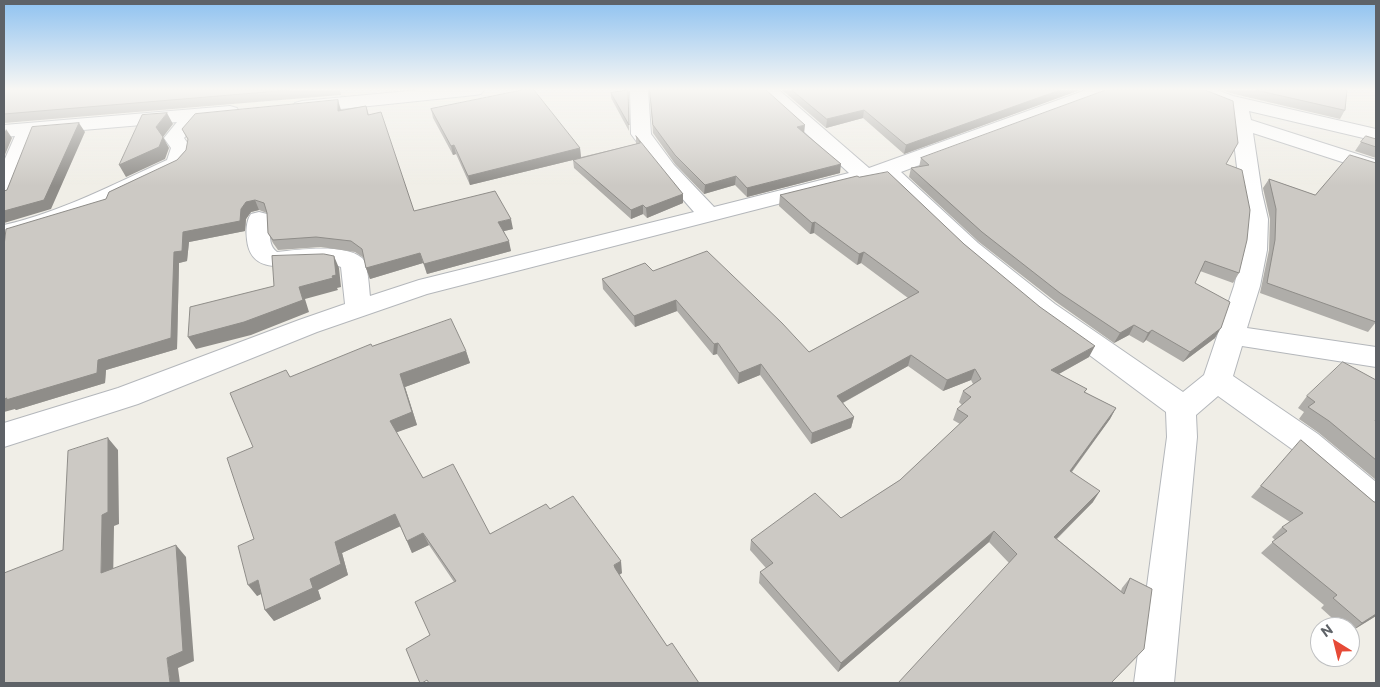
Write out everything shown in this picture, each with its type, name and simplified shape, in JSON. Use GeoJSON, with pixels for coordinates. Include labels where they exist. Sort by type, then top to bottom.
{"type":"FeatureCollection","features":[{"type":"Feature","properties":{"kind":"street"},"geometry":{"type":"LineString","coordinates":[[4,131],[116,122]]}},
{"type":"Feature","properties":{"kind":"street"},"geometry":{"type":"LineString","coordinates":[[4,232],[30,226],[88,205],[174,164],[179,158],[180,148],[174,138],[188,122]]}},
{"type":"Feature","properties":{"kind":"street"},"geometry":{"type":"LineString","coordinates":[[640,122],[641,134],[667,169],[710,216]]}},
{"type":"Feature","properties":{"kind":"street"},"geometry":{"type":"LineString","coordinates":[[810,122],[1031,298],[1089,342],[1175,402],[1181,411],[1182,437],[1154,683]]}},
{"type":"Feature","properties":{"kind":"street"},"geometry":{"type":"LineString","coordinates":[[4,435],[128,396],[359,308],[437,283],[876,173],[1002,122]]}},
{"type":"Feature","properties":{"kind":"street"},"geometry":{"type":"LineString","coordinates":[[1322,122],[1376,135]]}},
{"type":"Feature","properties":{"kind":"street"},"geometry":{"type":"LineString","coordinates":[[1181,411],[1217,380],[1247,286],[1255,250],[1257,219],[1241,123],[1376,167]]}},
{"type":"Feature","properties":{"kind":"street"},"geometry":{"type":"LineString","coordinates":[[4,194],[13,164],[28,129]]}},
{"type":"Feature","properties":{"kind":"street"},"geometry":{"type":"LineString","coordinates":[[259,219],[259,244],[266,258],[274,260],[332,256],[345,258],[353,263],[359,308]]}},
{"type":"Feature","properties":{"kind":"street"},"geometry":{"type":"LineString","coordinates":[[4,220],[30,226]]}},
{"type":"Feature","properties":{"kind":"street"},"geometry":{"type":"LineString","coordinates":[[1230,335],[1376,357]]}},
{"type":"Feature","properties":{"kind":"street"},"geometry":{"type":"LineString","coordinates":[[1217,380],[1307,443],[1376,501]]}},
{"type":"Feature","properties":{"kind":"building"},"geometry":{"type":"Polygon","coordinates":[[[139,122],[160,122],[156,127],[163,137],[159,147],[119,165],[139,122]]]}},
{"type":"Feature","properties":{"kind":"building"},"geometry":{"type":"Polygon","coordinates":[[[188,122],[384,122],[414,211],[495,191],[511,219],[498,222],[509,241],[424,264],[420,253],[366,268],[362,249],[351,241],[316,237],[273,240],[268,233],[267,213],[264,203],[255,200],[246,202],[241,209],[240,221],[183,232],[182,251],[174,252],[171,338],[98,360],[97,373],[6,400],[7,398],[4,399],[4,246],[6,229],[106,199],[109,192],[177,160],[186,150],[188,139],[182,129],[188,122]]]}},
{"type":"Feature","properties":{"kind":"building"},"geometry":{"type":"Polygon","coordinates":[[[438,122],[559,122],[580,148],[468,176],[454,145],[451,146],[438,122]]]}},
{"type":"Feature","properties":{"kind":"building"},"geometry":{"type":"Polygon","coordinates":[[[653,122],[802,122],[805,125],[797,127],[841,164],[747,188],[736,176],[705,185],[675,155],[653,122]]]}},
{"type":"Feature","properties":{"kind":"building"},"geometry":{"type":"Polygon","coordinates":[[[878,122],[970,122],[906,145],[878,122]]]}},
{"type":"Feature","properties":{"kind":"building"},"geometry":{"type":"Polygon","coordinates":[[[1019,122],[1236,122],[1238,143],[1226,164],[1242,170],[1250,210],[1247,240],[1239,273],[1205,261],[1195,283],[1230,302],[1221,328],[1190,352],[1152,330],[1148,333],[1134,325],[1120,333],[1060,293],[982,232],[911,168],[929,165],[921,158],[1019,122]]]}},
{"type":"Feature","properties":{"kind":"building"},"geometry":{"type":"Polygon","coordinates":[[[79,123],[44,200],[4,211],[4,191],[7,190],[32,127],[79,123]]]}},
{"type":"Feature","properties":{"kind":"building"},"geometry":{"type":"Polygon","coordinates":[[[636,136],[683,194],[646,208],[643,205],[631,210],[573,160],[640,143],[636,136]]]}},
{"type":"Feature","properties":{"kind":"building"},"geometry":{"type":"Polygon","coordinates":[[[1366,136],[1376,139],[1376,147],[1361,142],[1366,136]]]}},
{"type":"Feature","properties":{"kind":"building"},"geometry":{"type":"Polygon","coordinates":[[[1350,155],[1376,163],[1376,322],[1267,283],[1275,240],[1276,209],[1269,179],[1315,195],[1350,155]]]}},
{"type":"Feature","properties":{"kind":"building"},"geometry":{"type":"Polygon","coordinates":[[[888,172],[964,244],[1040,307],[1095,346],[1051,370],[1087,389],[1084,392],[1116,408],[1070,471],[1100,491],[1054,537],[1124,594],[1130,578],[1152,589],[1144,649],[1111,683],[898,683],[1017,554],[994,531],[841,663],[760,572],[773,563],[751,540],[815,493],[841,518],[900,480],[968,416],[957,409],[971,397],[963,391],[981,379],[975,369],[947,380],[911,355],[837,396],[854,417],[812,433],[761,364],[739,373],[718,343],[714,344],[676,300],[634,316],[602,279],[645,263],[653,271],[707,251],[782,323],[809,352],[919,292],[864,252],[859,254],[815,222],[812,223],[780,195],[857,176],[888,172]]]}},
{"type":"Feature","properties":{"kind":"building"},"geometry":{"type":"Polygon","coordinates":[[[324,254],[334,256],[336,275],[332,276],[333,278],[299,287],[303,300],[244,322],[188,337],[190,307],[274,286],[272,256],[324,254]]]}},
{"type":"Feature","properties":{"kind":"building"},"geometry":{"type":"Polygon","coordinates":[[[451,319],[466,351],[400,374],[412,412],[390,421],[423,478],[453,464],[490,534],[546,504],[550,509],[573,496],[621,561],[614,565],[615,568],[667,646],[672,643],[699,683],[429,683],[427,680],[420,683],[406,649],[430,635],[415,602],[456,581],[423,533],[407,541],[395,514],[335,542],[341,564],[310,579],[313,588],[265,610],[258,580],[248,585],[238,546],[254,539],[227,458],[253,447],[230,393],[286,370],[290,377],[371,344],[372,346],[451,319]]]}},
{"type":"Feature","properties":{"kind":"building"},"geometry":{"type":"Polygon","coordinates":[[[1343,362],[1376,380],[1376,460],[1329,421],[1308,407],[1315,402],[1307,396],[1343,362]]]}},
{"type":"Feature","properties":{"kind":"building"},"geometry":{"type":"Polygon","coordinates":[[[108,438],[108,512],[102,515],[101,573],[176,545],[183,651],[167,658],[170,683],[4,683],[4,573],[63,550],[68,451],[108,438]]]}},
{"type":"Feature","properties":{"kind":"building"},"geometry":{"type":"Polygon","coordinates":[[[1301,440],[1376,502],[1376,614],[1362,623],[1360,617],[1355,617],[1333,598],[1337,595],[1272,542],[1287,531],[1282,527],[1303,513],[1261,486],[1301,440]]]}}]}
